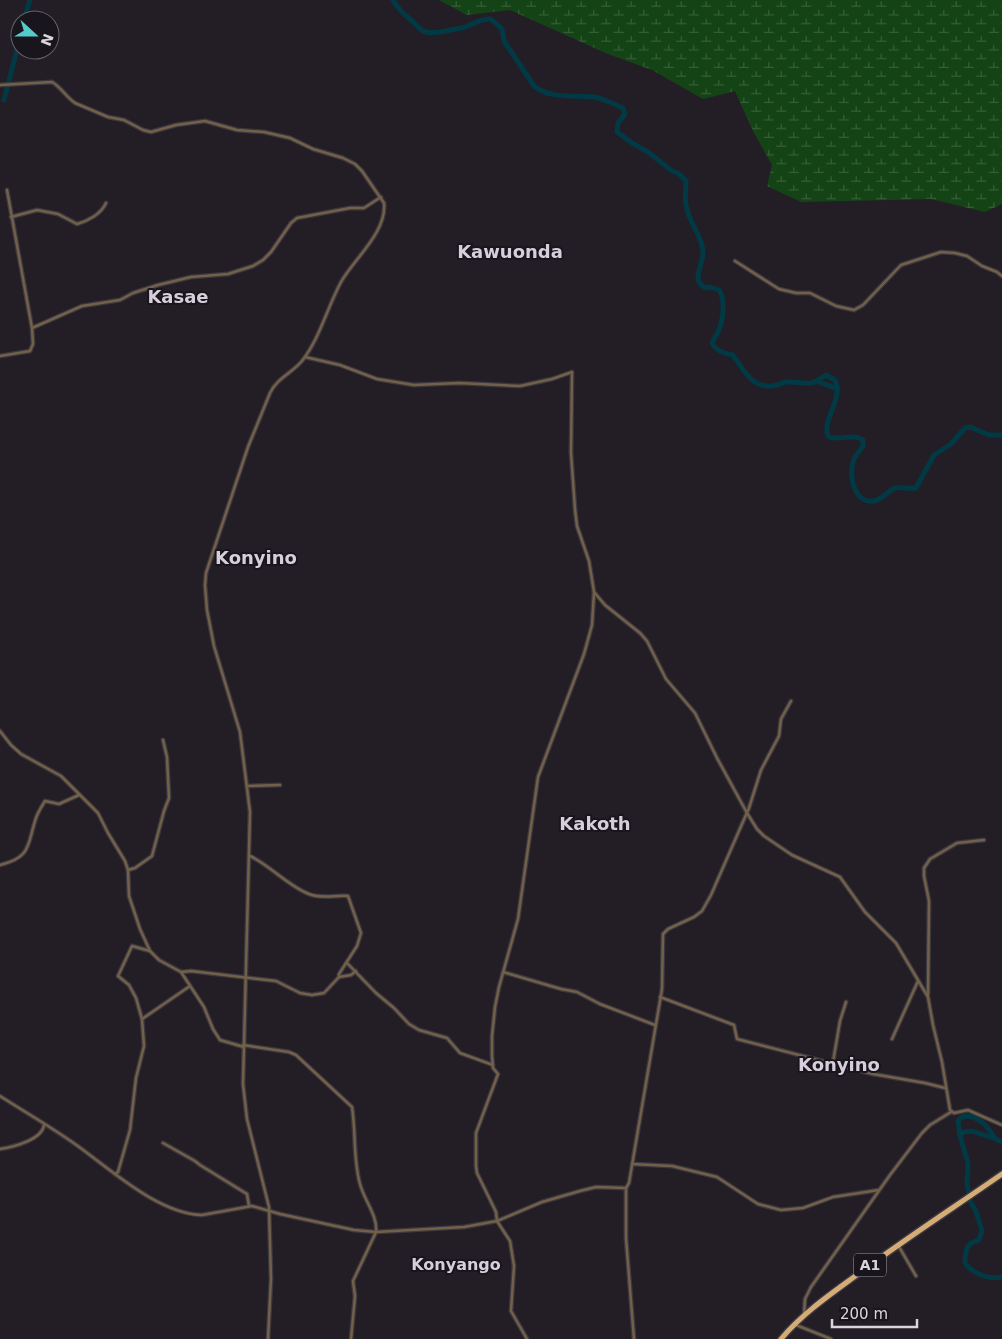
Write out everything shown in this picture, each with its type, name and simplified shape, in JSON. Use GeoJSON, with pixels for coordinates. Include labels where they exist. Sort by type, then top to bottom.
{"type":"FeatureCollection","features":[{"type":"Feature","properties":{"kind":"highway","name":"A1"},"geometry":{"type":"LineString","coordinates":[[781,1339],[804,1315],[898,1245],[1002,1174]]}},
{"type":"Feature","properties":{"kind":"street"},"geometry":{"type":"LineString","coordinates":[[2,85],[52,82],[70,100],[108,117],[124,120],[151,132],[176,125],[204,121],[236,130],[264,132],[290,138],[313,149],[349,160],[362,171],[381,197],[385,208],[369,245],[342,281],[314,341],[297,366],[274,384],[270,392],[212,552],[205,580],[207,610],[214,646],[237,720],[250,812],[243,1084],[247,1119],[269,1211],[271,1279],[268,1339]]}},
{"type":"Feature","properties":{"kind":"street"},"geometry":{"type":"LineString","coordinates":[[0,356],[30,351],[33,344],[32,328],[7,190]]}},
{"type":"Feature","properties":{"kind":"street"},"geometry":{"type":"LineString","coordinates":[[32,328],[82,306],[120,300],[133,293],[191,277],[228,274],[253,266],[267,256],[278,244],[291,223],[297,218],[350,208],[364,208],[381,197]]}},
{"type":"Feature","properties":{"kind":"street"},"geometry":{"type":"LineString","coordinates":[[11,217],[37,210],[58,214],[77,224],[87,221],[103,208],[106,203]]}},
{"type":"Feature","properties":{"kind":"street"},"geometry":{"type":"LineString","coordinates":[[735,261],[779,289],[796,293],[810,293],[836,306],[852,310],[858,310],[901,264],[941,252],[966,256],[1002,276]]}},
{"type":"Feature","properties":{"kind":"street"},"geometry":{"type":"LineString","coordinates":[[304,357],[340,365],[377,379],[414,385],[459,383],[520,386],[552,379],[572,372],[571,453],[575,509],[577,526],[589,561],[594,592],[592,625],[584,654],[538,777],[518,919],[496,1000],[492,1036],[493,1064],[497,1078],[475,1138],[478,1174],[492,1202],[497,1221],[510,1241],[513,1255],[511,1311],[527,1339]]}},
{"type":"Feature","properties":{"kind":"street"},"geometry":{"type":"LineString","coordinates":[[594,592],[605,605],[640,633],[647,641],[666,679],[695,713],[747,813],[761,832],[775,844],[800,860],[840,877],[865,912],[896,943],[928,997]]}},
{"type":"Feature","properties":{"kind":"street"},"geometry":{"type":"LineString","coordinates":[[634,1339],[626,1238],[626,1188],[629,1183],[647,1084],[651,1044],[660,997],[663,934],[688,921],[702,911],[711,895],[747,813],[761,770],[779,736],[781,719],[791,701]]}},
{"type":"Feature","properties":{"kind":"street"},"geometry":{"type":"LineString","coordinates":[[0,730],[22,754],[61,776],[98,813],[125,861],[128,870],[129,896],[150,951],[158,960],[181,972],[204,1007],[220,1040],[244,1046],[289,1052],[296,1055],[352,1107],[357,1172],[364,1197],[377,1224],[376,1232],[353,1281],[355,1296],[351,1339]]}},
{"type":"Feature","properties":{"kind":"street"},"geometry":{"type":"LineString","coordinates":[[128,870],[135,868],[152,856],[169,798],[167,757],[163,740]]}},
{"type":"Feature","properties":{"kind":"street"},"geometry":{"type":"LineString","coordinates":[[247,786],[280,785]]}},
{"type":"Feature","properties":{"kind":"street"},"geometry":{"type":"LineString","coordinates":[[0,865],[21,857],[25,853],[36,818],[46,801],[59,804],[79,795]]}},
{"type":"Feature","properties":{"kind":"street"},"geometry":{"type":"LineString","coordinates":[[951,1112],[928,997],[929,901],[924,868],[930,859],[957,843],[984,840]]}},
{"type":"Feature","properties":{"kind":"street"},"geometry":{"type":"LineString","coordinates":[[250,856],[311,895],[348,896],[361,933],[357,946],[339,974],[340,977]]}},
{"type":"Feature","properties":{"kind":"street"},"geometry":{"type":"LineString","coordinates":[[115,1174],[118,1172],[130,1130],[136,1078],[144,1046],[142,1019],[132,989],[118,976],[132,946],[150,951]]}},
{"type":"Feature","properties":{"kind":"street"},"geometry":{"type":"LineString","coordinates":[[347,963],[376,994],[394,1008],[409,1024],[419,1030],[447,1038],[460,1053],[493,1064]]}},
{"type":"Feature","properties":{"kind":"street"},"geometry":{"type":"LineString","coordinates":[[181,972],[191,971],[276,981],[300,993],[312,995],[324,993],[340,977],[356,971]]}},
{"type":"Feature","properties":{"kind":"street"},"geometry":{"type":"LineString","coordinates":[[503,972],[560,989],[577,992],[600,1004],[655,1025]]}},
{"type":"Feature","properties":{"kind":"street"},"geometry":{"type":"LineString","coordinates":[[892,1039],[919,981]]}},
{"type":"Feature","properties":{"kind":"street"},"geometry":{"type":"LineString","coordinates":[[142,1019],[190,986]]}},
{"type":"Feature","properties":{"kind":"street"},"geometry":{"type":"LineString","coordinates":[[660,997],[734,1025],[737,1039],[833,1062],[873,1074],[945,1088]]}},
{"type":"Feature","properties":{"kind":"street"},"geometry":{"type":"LineString","coordinates":[[833,1062],[840,1021],[846,1002]]}},
{"type":"Feature","properties":{"kind":"street"},"geometry":{"type":"LineString","coordinates":[[0,1096],[75,1144],[134,1187],[184,1213],[202,1215],[249,1206],[340,1228],[376,1232],[464,1227],[497,1221],[542,1202],[580,1190],[596,1187],[626,1188]]}},
{"type":"Feature","properties":{"kind":"street"},"geometry":{"type":"LineString","coordinates":[[804,1315],[805,1300],[811,1287],[879,1190],[930,1125],[951,1112],[968,1110],[1002,1126]]}},
{"type":"Feature","properties":{"kind":"street"},"geometry":{"type":"LineString","coordinates":[[0,1149],[19,1145],[29,1140],[45,1127],[44,1124]]}},
{"type":"Feature","properties":{"kind":"street"},"geometry":{"type":"LineString","coordinates":[[162,1143],[195,1161],[246,1194],[249,1206]]}},
{"type":"Feature","properties":{"kind":"street"},"geometry":{"type":"LineString","coordinates":[[632,1164],[672,1166],[717,1177],[758,1204],[781,1210],[803,1208],[833,1197],[879,1190]]}},
{"type":"Feature","properties":{"kind":"street"},"geometry":{"type":"LineString","coordinates":[[898,1245],[916,1276]]}},
{"type":"Feature","properties":{"kind":"street"},"geometry":{"type":"LineString","coordinates":[[795,1324],[831,1339]]}},
{"type":"Feature","properties":{"kind":"green space"},"geometry":{"type":"Polygon","coordinates":[[[439,0],[1002,0],[1002,204],[985,212],[931,199],[801,202],[767,186],[772,165],[753,131],[735,91],[703,99],[652,70],[608,54],[510,10],[467,15],[439,0]]]}},
{"type":"Feature","properties":{"kind":"waterway"},"geometry":{"type":"LineString","coordinates":[[27,10],[30,0]]}},
{"type":"Feature","properties":{"kind":"waterway"},"geometry":{"type":"LineString","coordinates":[[393,0],[403,13],[421,30],[427,32],[465,27],[484,19],[491,19],[502,29],[504,41],[534,86],[555,95],[594,97],[623,108],[625,114],[618,123],[617,132],[648,152],[672,171],[678,173],[686,181],[686,206],[699,236],[703,253],[698,272],[699,281],[706,288],[710,287],[719,290],[722,299],[723,311],[721,322],[712,343],[724,353],[733,355],[748,376],[764,386],[773,386],[786,382],[810,383],[826,375],[835,380],[837,394],[828,422],[828,436],[831,438],[856,437],[863,440],[863,446],[852,465],[852,479],[861,497],[866,500],[876,501],[896,488],[916,488],[934,455],[951,444],[965,428],[970,427],[989,435],[1002,435]]}},
{"type":"Feature","properties":{"kind":"waterway"},"geometry":{"type":"LineString","coordinates":[[4,100],[14,60]]}},
{"type":"Feature","properties":{"kind":"waterway"},"geometry":{"type":"LineString","coordinates":[[819,382],[838,389]]}},
{"type":"Feature","properties":{"kind":"waterway"},"geometry":{"type":"LineString","coordinates":[[1002,1142],[994,1137],[978,1119],[965,1116],[958,1121],[960,1136],[968,1163],[967,1183],[970,1201],[976,1211],[982,1231],[979,1240],[971,1243],[967,1248],[965,1263],[972,1270],[982,1275],[992,1278],[1002,1277]]}},
{"type":"Feature","properties":{"kind":"waterway"},"geometry":{"type":"LineString","coordinates":[[960,1136],[964,1132],[972,1131],[996,1139]]}},
{"type":"Feature","properties":{"kind":"district","name":"Kawuonda"},"geometry":{"type":"Point","coordinates":[510,251]}},
{"type":"Feature","properties":{"kind":"district","name":"Kasae"},"geometry":{"type":"Point","coordinates":[178,296]}},
{"type":"Feature","properties":{"kind":"district","name":"Konyino"},"geometry":{"type":"Point","coordinates":[256,557]}},
{"type":"Feature","properties":{"kind":"district","name":"Kakoth"},"geometry":{"type":"Point","coordinates":[595,823]}},
{"type":"Feature","properties":{"kind":"district","name":"Konyino"},"geometry":{"type":"Point","coordinates":[839,1064]}},
{"type":"Feature","properties":{"kind":"district","name":"Konyango"},"geometry":{"type":"Point","coordinates":[456,1264]}}]}
